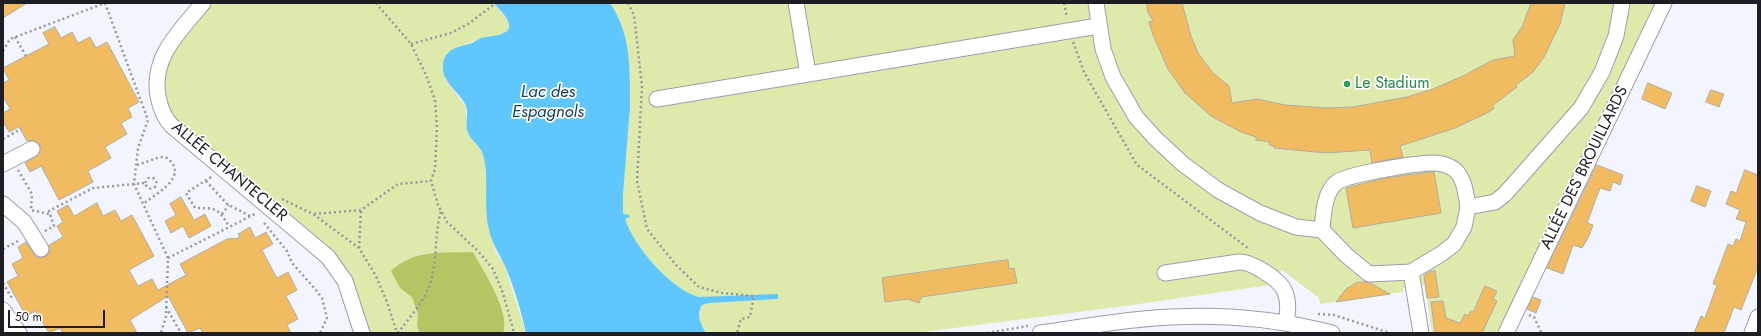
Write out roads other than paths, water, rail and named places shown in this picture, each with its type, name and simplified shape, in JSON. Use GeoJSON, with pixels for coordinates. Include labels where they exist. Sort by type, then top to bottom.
{"type":"FeatureCollection","features":[{"type":"Feature","properties":{"kind":"street","name":"ALLÉE CHANTECLER"},"geometry":{"type":"LineString","coordinates":[[203,3],[165,51],[158,71],[156,89],[160,107],[168,122],[314,244],[335,264],[348,289],[362,333]]}},
{"type":"Feature","properties":{"kind":"street"},"geometry":{"type":"LineString","coordinates":[[796,3],[808,74]]}},
{"type":"Feature","properties":{"kind":"street"},"geometry":{"type":"LineString","coordinates":[[1096,3],[1098,26],[1103,49],[1112,77],[1136,117],[1156,139],[1183,164],[1218,190],[1260,213],[1296,227],[1322,230],[1346,255],[1369,274],[1411,272],[1454,244],[1464,227],[1468,207],[1463,182],[1456,171],[1445,165],[1415,164],[1347,178],[1336,183],[1330,191],[1324,207],[1322,230]]}},
{"type":"Feature","properties":{"kind":"street"},"geometry":{"type":"LineString","coordinates":[[1468,207],[1495,202],[1505,194],[1581,108],[1605,65],[1616,36],[1622,3]]}},
{"type":"Feature","properties":{"kind":"street","name":"ALLÉE DES BROUILLARDS"},"geometry":{"type":"LineString","coordinates":[[1506,333],[1664,3]]}},
{"type":"Feature","properties":{"kind":"street"},"geometry":{"type":"LineString","coordinates":[[657,99],[1098,26]]}},
{"type":"Feature","properties":{"kind":"street"},"geometry":{"type":"LineString","coordinates":[[8,162],[32,149]]}},
{"type":"Feature","properties":{"kind":"street"},"geometry":{"type":"LineString","coordinates":[[3,204],[17,215],[38,243]]}},
{"type":"Feature","properties":{"kind":"street"},"geometry":{"type":"LineString","coordinates":[[1165,273],[1239,262],[1250,263],[1279,283],[1284,289],[1288,307],[1286,323]]}},
{"type":"Feature","properties":{"kind":"street"},"geometry":{"type":"LineString","coordinates":[[1411,272],[1421,333]]}},
{"type":"Feature","properties":{"kind":"street"},"geometry":{"type":"LineString","coordinates":[[3,310],[18,333]]}},
{"type":"Feature","properties":{"kind":"street"},"geometry":{"type":"LineString","coordinates":[[1040,333],[1144,326],[1178,316],[1231,316],[1286,323],[1332,333]]}},
{"type":"Feature","properties":{"kind":"street"},"geometry":{"type":"LineString","coordinates":[[1752,333],[1758,317]]}},
{"type":"Feature","properties":{"kind":"water","name":"Lac des Espagnols"},"geometry":{"type":"Polygon","coordinates":[[[493,3],[610,3],[622,28],[628,54],[630,108],[623,194],[623,214],[629,215],[630,217],[625,219],[629,230],[654,265],[677,286],[688,293],[699,297],[778,294],[778,299],[709,303],[702,305],[699,315],[706,333],[526,333],[520,308],[511,282],[505,266],[494,245],[489,230],[486,212],[486,176],[483,154],[468,133],[466,126],[466,106],[448,83],[443,70],[443,62],[447,54],[457,47],[472,43],[482,38],[504,33],[508,30],[508,21],[493,3]]]}},
{"type":"Feature","properties":{"kind":"place","name":"Le Stadium"},"geometry":{"type":"Point","coordinates":[1347,84]}}]}
